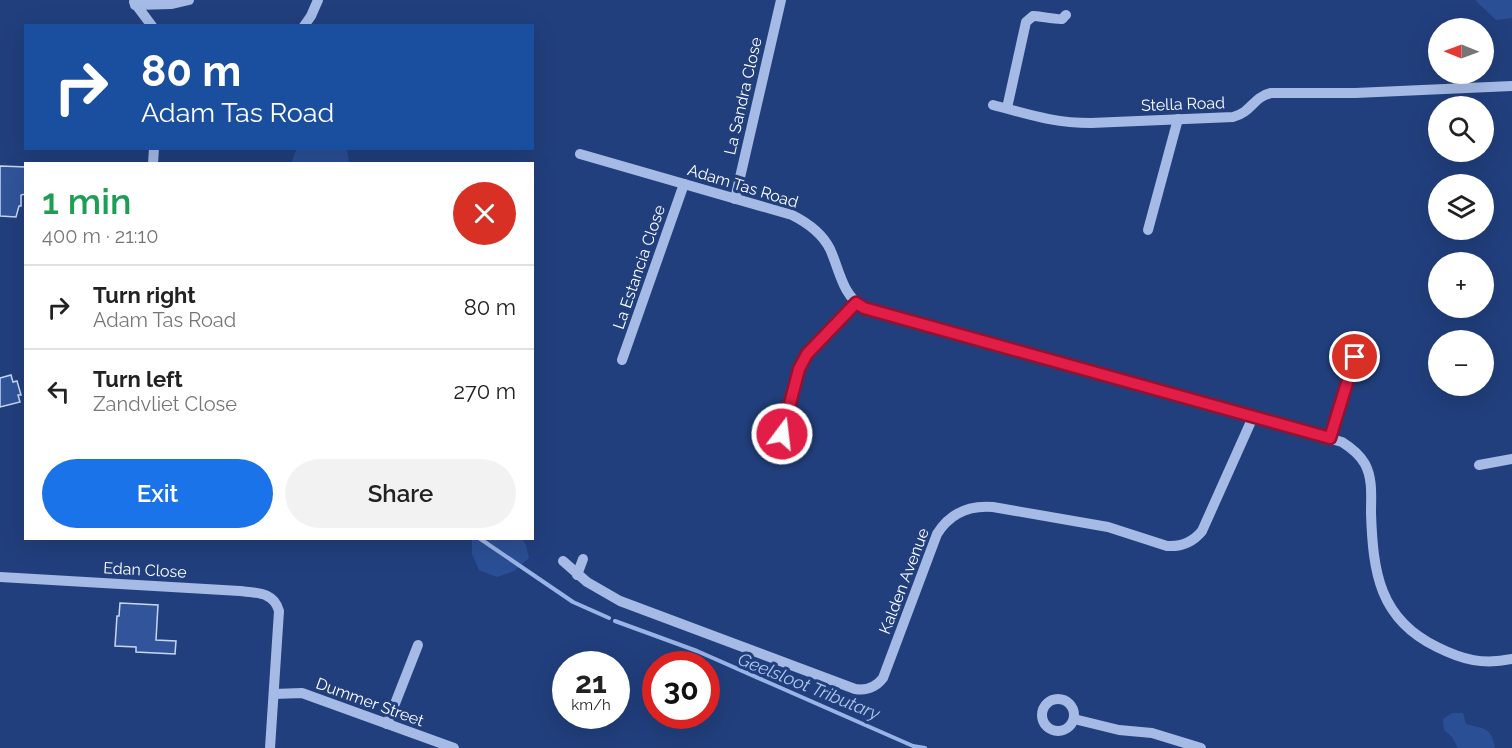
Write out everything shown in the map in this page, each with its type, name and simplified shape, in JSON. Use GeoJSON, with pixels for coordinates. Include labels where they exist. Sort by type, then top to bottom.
{"type":"FeatureCollection","features":[{"type":"Feature","properties":{"kind":"street"},"geometry":{"type":"LineString","coordinates":[[134,2],[172,4],[189,0]]}},
{"type":"Feature","properties":{"kind":"street"},"geometry":{"type":"LineString","coordinates":[[305,24],[318,0]]}},
{"type":"Feature","properties":{"kind":"street","name":"La Sandra Close"},"geometry":{"type":"LineString","coordinates":[[735,199],[781,0]]}},
{"type":"Feature","properties":{"kind":"street"},"geometry":{"type":"LineString","coordinates":[[134,2],[150,24]]}},
{"type":"Feature","properties":{"kind":"street"},"geometry":{"type":"LineString","coordinates":[[1007,108],[1026,22],[1033,16],[1045,16],[1058,20],[1066,15]]}},
{"type":"Feature","properties":{"kind":"street","name":"Stella Road"},"geometry":{"type":"LineString","coordinates":[[993,105],[1047,120],[1074,123],[1233,117],[1249,110],[1261,96],[1271,93],[1355,93],[1512,87]]}},
{"type":"Feature","properties":{"kind":"street"},"geometry":{"type":"LineString","coordinates":[[1148,230],[1178,119]]}},
{"type":"Feature","properties":{"kind":"street","name":"Adam Tas Road"},"geometry":{"type":"LineString","coordinates":[[580,154],[792,215],[818,232],[829,248],[844,288],[856,303]]}},
{"type":"Feature","properties":{"kind":"street","name":"La Estancia Close"},"geometry":{"type":"LineString","coordinates":[[622,360],[684,184]]}},
{"type":"Feature","properties":{"kind":"street"},"geometry":{"type":"LineString","coordinates":[[782,434],[799,369],[807,354],[856,303],[864,308],[1330,438],[1350,447],[1364,463],[1368,472],[1371,486],[1372,546],[1378,579],[1395,615],[1422,640],[1455,656],[1477,661],[1512,660]]}},
{"type":"Feature","properties":{"kind":"street"},"geometry":{"type":"LineString","coordinates":[[1330,438],[1355,357]]}},
{"type":"Feature","properties":{"kind":"street","name":"Kalden Avenue"},"geometry":{"type":"LineString","coordinates":[[563,561],[603,592],[620,601],[855,689],[867,689],[876,685],[883,678],[937,534],[941,526],[954,514],[969,508],[993,507],[1108,527],[1167,546],[1180,546],[1202,531],[1253,417]]}},
{"type":"Feature","properties":{"kind":"street"},"geometry":{"type":"LineString","coordinates":[[1479,465],[1512,459]]}},
{"type":"Feature","properties":{"kind":"street"},"geometry":{"type":"LineString","coordinates":[[578,574],[583,559]]}},
{"type":"Feature","properties":{"kind":"street","name":"Edan Close"},"geometry":{"type":"LineString","coordinates":[[0,577],[260,593],[277,603],[279,611],[274,694]]}},
{"type":"Feature","properties":{"kind":"street"},"geometry":{"type":"LineString","coordinates":[[387,724],[418,645]]}},
{"type":"Feature","properties":{"kind":"street","name":"Dummer Street"},"geometry":{"type":"LineString","coordinates":[[274,694],[302,693],[454,748]]}},
{"type":"Feature","properties":{"kind":"street"},"geometry":{"type":"LineString","coordinates":[[270,748],[274,694]]}},
{"type":"Feature","properties":{"kind":"street"},"geometry":{"type":"LineString","coordinates":[[1074,720],[1119,730],[1152,733],[1177,744],[1201,748]]}},
{"type":"Feature","properties":{"kind":"shaded area"},"geometry":{"type":"Polygon","coordinates":[[[1475,0],[1512,0],[1512,18],[1496,20],[1475,0]]]}},
{"type":"Feature","properties":{"kind":"shaded area"},"geometry":{"type":"Polygon","coordinates":[[[296,150],[347,150],[349,162],[291,162],[296,150]]]}},
{"type":"Feature","properties":{"kind":"shaded area"},"geometry":{"type":"Polygon","coordinates":[[[472,540],[523,540],[529,558],[514,571],[497,577],[479,570],[472,554],[472,540]]]}},
{"type":"Feature","properties":{"kind":"shaded area"},"geometry":{"type":"Polygon","coordinates":[[[1452,713],[1463,713],[1466,724],[1489,732],[1495,748],[1458,748],[1452,737],[1444,730],[1443,719],[1452,713]]]}},
{"type":"Feature","properties":{"kind":"building"},"geometry":{"type":"Polygon","coordinates":[[[0,166],[24,167],[24,194],[21,195],[21,206],[19,206],[16,217],[0,216],[0,166]]]}},
{"type":"Feature","properties":{"kind":"building"},"geometry":{"type":"Polygon","coordinates":[[[11,375],[13,382],[17,381],[21,395],[18,395],[20,402],[0,407],[0,378],[11,375]]]}},
{"type":"Feature","properties":{"kind":"building"},"geometry":{"type":"Polygon","coordinates":[[[120,603],[158,605],[156,640],[176,641],[175,654],[136,652],[136,647],[115,646],[120,603]]]}},
{"type":"Feature","properties":{"kind":"waterway","name":"Geelsloot Tributary"},"geometry":{"type":"LineString","coordinates":[[482,540],[573,602],[609,618]]}},
{"type":"Feature","properties":{"kind":"waterway","name":"Geelsloot Tributary"},"geometry":{"type":"LineString","coordinates":[[615,621],[697,651],[913,746],[925,748]]}},
{"type":"Feature","properties":{"kind":"route"},"geometry":{"type":"LineString","coordinates":[[782,434],[799,369],[807,354],[856,303],[864,308],[1330,438],[1355,357]]}}]}
